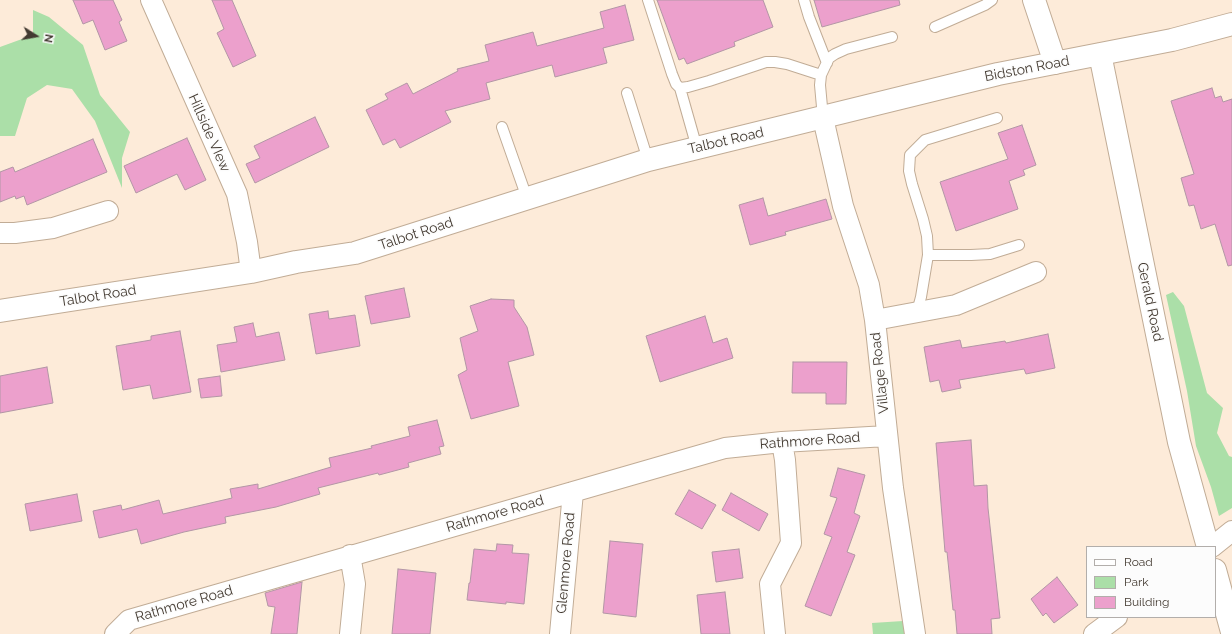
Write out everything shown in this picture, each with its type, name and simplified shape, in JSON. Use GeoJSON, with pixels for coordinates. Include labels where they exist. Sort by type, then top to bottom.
{"type":"FeatureCollection","features":[{"type":"Feature","properties":{"kind":"main road"},"geometry":{"type":"LineString","coordinates":[[1034,0],[1055,63]]}},
{"type":"Feature","properties":{"kind":"main road","name":"Bidston Road"},"geometry":{"type":"LineString","coordinates":[[823,118],[998,74],[1172,40],[1232,24]]}},
{"type":"Feature","properties":{"kind":"main road","name":"Gerald Road"},"geometry":{"type":"LineString","coordinates":[[1100,54],[1179,442],[1208,546]]}},
{"type":"Feature","properties":{"kind":"main road","name":"Talbot Road"},"geometry":{"type":"LineString","coordinates":[[0,311],[251,272],[296,262],[355,253],[648,160],[823,118]]}},
{"type":"Feature","properties":{"kind":"main road"},"geometry":{"type":"LineString","coordinates":[[1216,574],[1232,632]]}},
{"type":"Feature","properties":{"kind":"street","name":"Hillside VIew"},"geometry":{"type":"LineString","coordinates":[[151,0],[237,194],[247,242],[251,272]]}},
{"type":"Feature","properties":{"kind":"street","name":"Village Road"},"geometry":{"type":"LineString","coordinates":[[823,118],[843,206],[869,285],[875,320],[893,488],[915,634]]}},
{"type":"Feature","properties":{"kind":"street"},"geometry":{"type":"LineString","coordinates":[[0,233],[15,233],[53,228],[108,211]]}},
{"type":"Feature","properties":{"kind":"street"},"geometry":{"type":"LineString","coordinates":[[875,320],[956,305],[1036,272]]}},
{"type":"Feature","properties":{"kind":"street","name":"Rathmore Road"},"geometry":{"type":"LineString","coordinates":[[115,634],[129,620],[725,448],[782,442],[887,436]]}},
{"type":"Feature","properties":{"kind":"street"},"geometry":{"type":"LineString","coordinates":[[775,634],[770,584],[791,543],[785,460],[782,442]]}},
{"type":"Feature","properties":{"kind":"street","name":"Glenmore Road"},"geometry":{"type":"LineString","coordinates":[[560,634],[573,492]]}},
{"type":"Feature","properties":{"kind":"street"},"geometry":{"type":"LineString","coordinates":[[1213,546],[1232,531]]}},
{"type":"Feature","properties":{"kind":"street"},"geometry":{"type":"LineString","coordinates":[[350,555],[355,584],[350,634]]}},
{"type":"Feature","properties":{"kind":"street"},"geometry":{"type":"LineString","coordinates":[[1094,634],[1116,618]]}},
{"type":"Feature","properties":{"kind":"lane"},"geometry":{"type":"LineString","coordinates":[[648,0],[672,74],[676,84],[680,88],[697,148]]}},
{"type":"Feature","properties":{"kind":"lane"},"geometry":{"type":"LineString","coordinates":[[804,0],[808,17],[826,63]]}},
{"type":"Feature","properties":{"kind":"lane"},"geometry":{"type":"LineString","coordinates":[[935,27],[985,5],[992,0]]}},
{"type":"Feature","properties":{"kind":"lane"},"geometry":{"type":"LineString","coordinates":[[823,118],[820,95],[821,75],[829,58],[846,49],[892,37]]}},
{"type":"Feature","properties":{"kind":"lane"},"geometry":{"type":"LineString","coordinates":[[680,88],[688,87],[766,62],[787,64],[821,75]]}},
{"type":"Feature","properties":{"kind":"lane"},"geometry":{"type":"LineString","coordinates":[[627,93],[648,160]]}},
{"type":"Feature","properties":{"kind":"lane"},"geometry":{"type":"LineString","coordinates":[[916,312],[921,297],[928,256],[927,236],[909,171],[910,155],[925,140],[997,118]]}},
{"type":"Feature","properties":{"kind":"lane"},"geometry":{"type":"LineString","coordinates":[[502,127],[527,198]]}},
{"type":"Feature","properties":{"kind":"lane"},"geometry":{"type":"LineString","coordinates":[[928,256],[990,254],[1019,245]]}},
{"type":"Feature","properties":{"kind":"green space"},"geometry":{"type":"Polygon","coordinates":[[[33,10],[49,17],[83,45],[100,95],[130,132],[122,158],[122,188],[95,121],[72,89],[47,85],[27,98],[15,136],[0,136],[0,47],[33,35],[33,10]]]}},
{"type":"Feature","properties":{"kind":"green space"},"geometry":{"type":"Polygon","coordinates":[[[1173,292],[1184,306],[1207,393],[1223,408],[1217,433],[1229,456],[1232,457],[1232,508],[1219,516],[1211,487],[1196,446],[1187,391],[1166,295],[1173,292]]]}},
{"type":"Feature","properties":{"kind":"green space"},"geometry":{"type":"Polygon","coordinates":[[[903,621],[906,634],[873,634],[872,623],[903,621]]]}},
{"type":"Feature","properties":{"kind":"building"},"geometry":{"type":"Polygon","coordinates":[[[73,0],[113,0],[122,20],[119,22],[127,41],[105,50],[93,20],[83,24],[73,0]]]}},
{"type":"Feature","properties":{"kind":"building"},"geometry":{"type":"Polygon","coordinates":[[[212,0],[232,0],[256,56],[233,67],[217,33],[224,29],[212,0]]]}},
{"type":"Feature","properties":{"kind":"building"},"geometry":{"type":"Polygon","coordinates":[[[657,0],[763,0],[773,27],[734,42],[735,46],[687,64],[684,58],[679,60],[657,0]]]}},
{"type":"Feature","properties":{"kind":"building"},"geometry":{"type":"Polygon","coordinates":[[[814,0],[899,0],[900,5],[822,27],[814,0]]]}},
{"type":"Feature","properties":{"kind":"building"},"geometry":{"type":"Polygon","coordinates":[[[625,5],[634,40],[603,48],[607,63],[555,77],[552,65],[486,83],[490,99],[445,111],[451,122],[400,148],[395,139],[383,145],[366,110],[388,99],[385,94],[407,83],[413,94],[458,71],[457,69],[489,61],[485,45],[533,32],[537,46],[604,28],[600,12],[625,5]]]}},
{"type":"Feature","properties":{"kind":"building"},"geometry":{"type":"Polygon","coordinates":[[[1212,88],[1215,98],[1221,96],[1223,102],[1232,99],[1232,265],[1228,266],[1215,224],[1201,229],[1194,205],[1189,206],[1181,178],[1194,174],[1171,101],[1212,88]]]}},
{"type":"Feature","properties":{"kind":"building"},"geometry":{"type":"Polygon","coordinates":[[[315,117],[329,147],[255,183],[246,164],[260,158],[254,146],[315,117]]]}},
{"type":"Feature","properties":{"kind":"building"},"geometry":{"type":"Polygon","coordinates":[[[1022,125],[1036,165],[1023,170],[1025,175],[1009,181],[1018,209],[956,231],[940,182],[1008,159],[998,133],[1022,125]]]}},
{"type":"Feature","properties":{"kind":"building"},"geometry":{"type":"Polygon","coordinates":[[[187,138],[206,180],[185,190],[177,174],[136,193],[124,166],[187,138]]]}},
{"type":"Feature","properties":{"kind":"building"},"geometry":{"type":"Polygon","coordinates":[[[93,139],[107,172],[27,205],[24,196],[16,199],[15,196],[0,202],[0,172],[13,167],[15,172],[93,139]]]}},
{"type":"Feature","properties":{"kind":"building"},"geometry":{"type":"Polygon","coordinates":[[[763,198],[768,216],[826,199],[832,219],[785,232],[786,235],[750,245],[739,205],[763,198]]]}},
{"type":"Feature","properties":{"kind":"building"},"geometry":{"type":"Polygon","coordinates":[[[404,288],[410,317],[371,324],[365,296],[404,288]]]}},
{"type":"Feature","properties":{"kind":"building"},"geometry":{"type":"Polygon","coordinates":[[[491,299],[514,300],[514,307],[527,327],[534,355],[508,362],[519,406],[471,419],[458,375],[467,370],[460,338],[478,331],[470,306],[491,299]]]}},
{"type":"Feature","properties":{"kind":"building"},"geometry":{"type":"Polygon","coordinates":[[[328,311],[329,319],[355,315],[360,346],[316,354],[309,314],[328,311]]]}},
{"type":"Feature","properties":{"kind":"building"},"geometry":{"type":"Polygon","coordinates":[[[705,316],[713,343],[727,338],[733,358],[660,382],[646,336],[705,316]]]}},
{"type":"Feature","properties":{"kind":"building"},"geometry":{"type":"Polygon","coordinates":[[[253,323],[256,337],[279,332],[285,360],[221,372],[217,345],[237,342],[234,327],[253,323]]]}},
{"type":"Feature","properties":{"kind":"building"},"geometry":{"type":"Polygon","coordinates":[[[180,331],[191,392],[153,399],[150,385],[123,390],[116,346],[151,340],[151,336],[180,331]]]}},
{"type":"Feature","properties":{"kind":"building"},"geometry":{"type":"Polygon","coordinates":[[[1048,334],[1055,368],[1026,374],[1024,369],[959,380],[961,388],[942,392],[939,380],[930,382],[924,347],[960,340],[962,348],[1005,341],[1006,343],[1048,334]]]}},
{"type":"Feature","properties":{"kind":"building"},"geometry":{"type":"Polygon","coordinates":[[[793,362],[847,362],[846,404],[826,404],[826,393],[792,393],[793,362]]]}},
{"type":"Feature","properties":{"kind":"building"},"geometry":{"type":"Polygon","coordinates":[[[47,367],[53,403],[0,413],[0,376],[47,367]]]}},
{"type":"Feature","properties":{"kind":"building"},"geometry":{"type":"Polygon","coordinates":[[[220,376],[222,396],[201,398],[198,379],[220,376]]]}},
{"type":"Feature","properties":{"kind":"building"},"geometry":{"type":"Polygon","coordinates":[[[437,420],[444,446],[439,447],[441,454],[408,463],[409,467],[318,488],[320,494],[276,507],[225,517],[226,523],[184,532],[141,544],[137,529],[99,538],[93,511],[121,505],[122,510],[159,500],[163,514],[232,498],[230,489],[258,484],[258,489],[331,467],[329,458],[372,448],[371,446],[410,436],[408,427],[437,420]]]}},
{"type":"Feature","properties":{"kind":"building"},"geometry":{"type":"Polygon","coordinates":[[[971,440],[974,486],[987,485],[988,508],[1000,618],[991,619],[992,634],[957,634],[947,552],[945,552],[936,443],[971,440]]]}},
{"type":"Feature","properties":{"kind":"building"},"geometry":{"type":"Polygon","coordinates":[[[838,468],[865,475],[854,513],[860,516],[847,552],[855,555],[831,616],[805,606],[832,537],[824,534],[837,498],[830,496],[838,468]]]}},
{"type":"Feature","properties":{"kind":"building"},"geometry":{"type":"Polygon","coordinates":[[[689,490],[716,505],[702,529],[675,514],[689,490]]]}},
{"type":"Feature","properties":{"kind":"building"},"geometry":{"type":"Polygon","coordinates":[[[731,493],[768,514],[759,531],[722,510],[731,493]]]}},
{"type":"Feature","properties":{"kind":"building"},"geometry":{"type":"Polygon","coordinates":[[[77,494],[82,521],[30,531],[25,504],[77,494]]]}},
{"type":"Feature","properties":{"kind":"building"},"geometry":{"type":"Polygon","coordinates":[[[610,541],[643,544],[636,617],[603,613],[610,541]]]}},
{"type":"Feature","properties":{"kind":"building"},"geometry":{"type":"Polygon","coordinates":[[[497,544],[513,545],[512,553],[529,554],[524,604],[506,602],[506,604],[467,600],[474,549],[496,551],[497,544]]]}},
{"type":"Feature","properties":{"kind":"building"},"geometry":{"type":"Polygon","coordinates":[[[739,549],[743,578],[716,582],[712,552],[739,549]]]}},
{"type":"Feature","properties":{"kind":"building"},"geometry":{"type":"Polygon","coordinates":[[[398,569],[436,573],[430,634],[392,634],[398,569]]]}},
{"type":"Feature","properties":{"kind":"building"},"geometry":{"type":"Polygon","coordinates":[[[1057,577],[1078,605],[1054,623],[1046,613],[1043,616],[1031,599],[1057,577]]]}},
{"type":"Feature","properties":{"kind":"building"},"geometry":{"type":"Polygon","coordinates":[[[302,582],[297,634],[271,634],[275,607],[268,606],[265,593],[302,582]]]}},
{"type":"Feature","properties":{"kind":"building"},"geometry":{"type":"Polygon","coordinates":[[[725,592],[730,634],[701,634],[697,595],[725,592]]]}}]}
